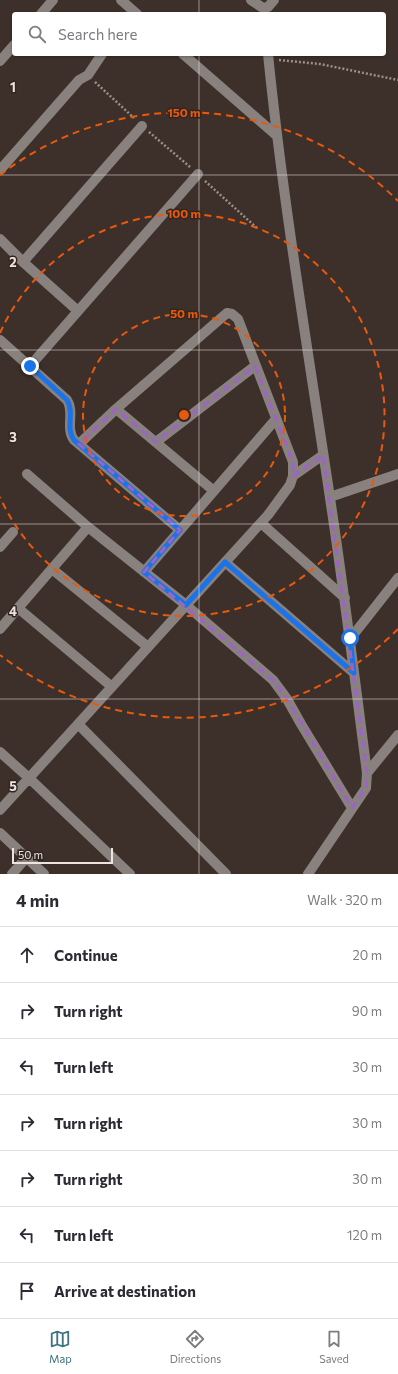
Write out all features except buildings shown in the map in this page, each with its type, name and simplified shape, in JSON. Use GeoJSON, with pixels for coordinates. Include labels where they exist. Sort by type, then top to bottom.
{"type":"FeatureCollection","features":[{"type":"Feature","properties":{"kind":"street"},"geometry":{"type":"LineString","coordinates":[[43,12],[53,0]]}},
{"type":"Feature","properties":{"kind":"street"},"geometry":{"type":"LineString","coordinates":[[121,0],[132,12]]}},
{"type":"Feature","properties":{"kind":"street"},"geometry":{"type":"LineString","coordinates":[[251,0],[263,11],[274,0]]}},
{"type":"Feature","properties":{"kind":"street"},"geometry":{"type":"LineString","coordinates":[[0,61],[12,47]]}},
{"type":"Feature","properties":{"kind":"street"},"geometry":{"type":"LineString","coordinates":[[0,170],[79,80],[88,75],[101,56]]}},
{"type":"Feature","properties":{"kind":"street"},"geometry":{"type":"LineString","coordinates":[[185,56],[276,135]]}},
{"type":"Feature","properties":{"kind":"street"},"geometry":{"type":"LineString","coordinates":[[268,57],[276,135],[350,638],[367,773],[366,788],[312,873]]}},
{"type":"Feature","properties":{"kind":"street"},"geometry":{"type":"LineString","coordinates":[[24,262],[142,126]]}},
{"type":"Feature","properties":{"kind":"street"},"geometry":{"type":"LineString","coordinates":[[30,366],[198,174]]}},
{"type":"Feature","properties":{"kind":"street"},"geometry":{"type":"LineString","coordinates":[[0,239],[78,311]]}},
{"type":"Feature","properties":{"kind":"street"},"geometry":{"type":"LineString","coordinates":[[0,810],[261,523],[290,485],[293,476],[293,462],[238,319],[232,314],[227,313],[116,409],[79,444]]}},
{"type":"Feature","properties":{"kind":"street"},"geometry":{"type":"LineString","coordinates":[[0,340],[70,404],[71,437],[180,530]]}},
{"type":"Feature","properties":{"kind":"street"},"geometry":{"type":"LineString","coordinates":[[156,442],[255,366]]}},
{"type":"Feature","properties":{"kind":"street"},"geometry":{"type":"LineString","coordinates":[[116,409],[214,491]]}},
{"type":"Feature","properties":{"kind":"street"},"geometry":{"type":"LineString","coordinates":[[144,572],[276,419]]}},
{"type":"Feature","properties":{"kind":"street"},"geometry":{"type":"LineString","coordinates":[[293,476],[323,456]]}},
{"type":"Feature","properties":{"kind":"street"},"geometry":{"type":"LineString","coordinates":[[27,474],[88,527],[186,605],[273,680],[287,699],[352,808]]}},
{"type":"Feature","properties":{"kind":"street"},"geometry":{"type":"LineString","coordinates":[[330,498],[398,474]]}},
{"type":"Feature","properties":{"kind":"street"},"geometry":{"type":"LineString","coordinates":[[261,523],[344,598]]}},
{"type":"Feature","properties":{"kind":"street"},"geometry":{"type":"LineString","coordinates":[[0,629],[88,527]]}},
{"type":"Feature","properties":{"kind":"street"},"geometry":{"type":"LineString","coordinates":[[0,547],[13,532]]}},
{"type":"Feature","properties":{"kind":"street"},"geometry":{"type":"LineString","coordinates":[[225,562],[354,673]]}},
{"type":"Feature","properties":{"kind":"street"},"geometry":{"type":"LineString","coordinates":[[52,568],[148,647]]}},
{"type":"Feature","properties":{"kind":"street"},"geometry":{"type":"LineString","coordinates":[[350,638],[398,578]]}},
{"type":"Feature","properties":{"kind":"street"},"geometry":{"type":"LineString","coordinates":[[18,608],[112,687]]}},
{"type":"Feature","properties":{"kind":"street"},"geometry":{"type":"LineString","coordinates":[[78,724],[226,874]]}},
{"type":"Feature","properties":{"kind":"street"},"geometry":{"type":"LineString","coordinates":[[367,773],[398,735]]}},
{"type":"Feature","properties":{"kind":"street"},"geometry":{"type":"LineString","coordinates":[[0,752],[130,874]]}},
{"type":"Feature","properties":{"kind":"street"},"geometry":{"type":"LineString","coordinates":[[0,833],[44,874]]}},
{"type":"Feature","properties":{"kind":"street"},"geometry":{"type":"LineString","coordinates":[[12,874],[26,858]]}},
{"type":"Feature","properties":{"kind":"path"},"geometry":{"type":"LineString","coordinates":[[268,57],[320,64],[398,80]]}},
{"type":"Feature","properties":{"kind":"path"},"geometry":{"type":"LineString","coordinates":[[88,75],[142,126],[198,174],[258,229]]}},
{"type":"Feature","properties":{"kind":"highlighted area"},"geometry":{"type":"Polygon","coordinates":[[[255,366],[293,462],[293,476],[323,455],[367,773],[366,788],[352,808],[287,699],[273,680],[144,572],[180,530],[79,444],[116,409],[156,442],[255,366]]]}},
{"type":"Feature","properties":{"kind":"route"},"geometry":{"type":"LineString","coordinates":[[30,366],[70,404],[71,437],[180,530],[144,572],[186,605],[225,562],[354,673],[350,638]]}}]}
